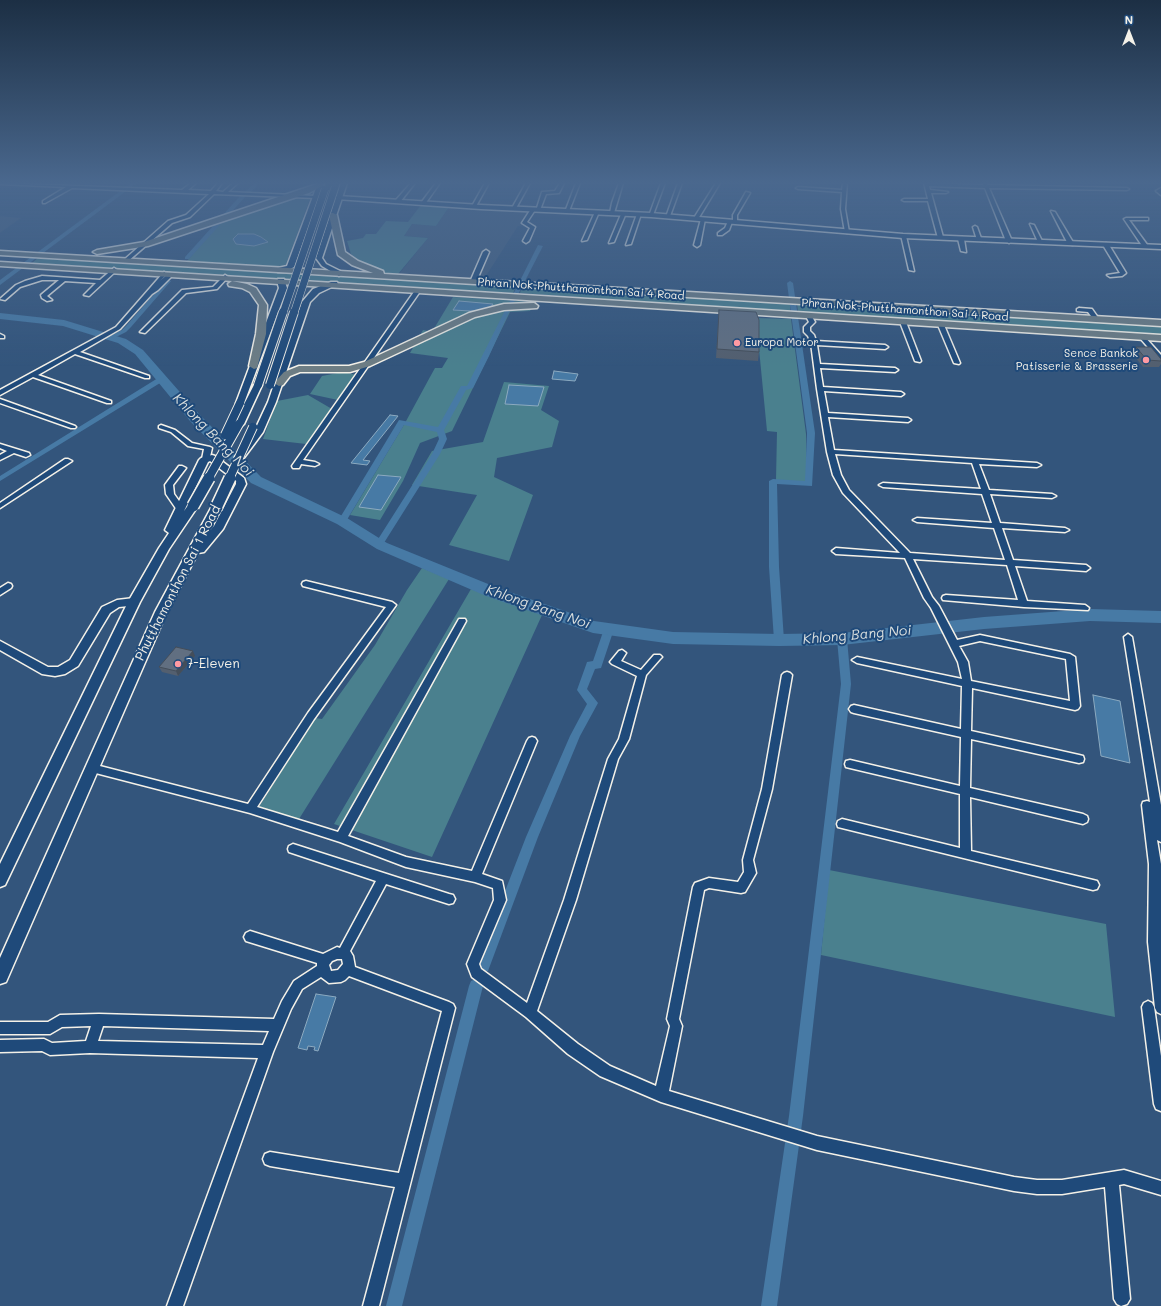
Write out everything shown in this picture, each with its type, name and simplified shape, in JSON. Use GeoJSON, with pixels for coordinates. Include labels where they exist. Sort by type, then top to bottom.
{"type":"FeatureCollection","features":[{"type":"Feature","properties":{"kind":"main road"},"geometry":{"type":"LineString","coordinates":[[47,255],[109,251],[145,244]]}},
{"type":"Feature","properties":{"kind":"main road"},"geometry":{"type":"LineString","coordinates":[[281,270],[290,267],[299,244]]}},
{"type":"Feature","properties":{"kind":"main road"},"geometry":{"type":"LineString","coordinates":[[303,244],[312,247],[321,244]]}},
{"type":"Feature","properties":{"kind":"main road","name":"Phutthamonthon Sai 1 Road"},"geometry":{"type":"LineString","coordinates":[[0,880],[134,602],[164,548],[193,506],[239,424],[258,385],[304,244]]}},
{"type":"Feature","properties":{"kind":"main road","name":"Phutthamonthon Sai 1 Road"},"geometry":{"type":"LineString","coordinates":[[0,976],[161,612],[255,430],[274,384],[318,244]]}},
{"type":"Feature","properties":{"kind":"main road"},"geometry":{"type":"LineString","coordinates":[[324,244],[319,258],[324,265],[339,274]]}},
{"type":"Feature","properties":{"kind":"main road"},"geometry":{"type":"LineString","coordinates":[[339,244],[341,253],[370,270],[410,278]]}},
{"type":"Feature","properties":{"kind":"main road","name":"Phran Nok-Phutthamonthon Sai 4 Road"},"geometry":{"type":"LineString","coordinates":[[0,253],[1161,323]]}},
{"type":"Feature","properties":{"kind":"main road"},"geometry":{"type":"LineString","coordinates":[[0,264],[181,274],[223,280],[244,286],[253,290],[262,305],[261,334],[254,366]]}},
{"type":"Feature","properties":{"kind":"main road","name":"Phran Nok-Phutthamonthon Sai 4 Road"},"geometry":{"type":"LineString","coordinates":[[223,280],[334,284],[941,325],[1161,338]]}},
{"type":"Feature","properties":{"kind":"main road"},"geometry":{"type":"LineString","coordinates":[[203,488],[210,466],[240,403],[274,313],[283,288],[281,281]]}},
{"type":"Feature","properties":{"kind":"main road"},"geometry":{"type":"LineString","coordinates":[[274,384],[310,296],[316,291],[334,284]]}},
{"type":"Feature","properties":{"kind":"main road"},"geometry":{"type":"LineString","coordinates":[[274,384],[288,374],[299,369],[350,369],[367,364],[472,315],[508,307],[658,306]]}},
{"type":"Feature","properties":{"kind":"main road"},"geometry":{"type":"LineString","coordinates":[[274,313],[284,310],[294,310],[299,312],[301,315]]}},
{"type":"Feature","properties":{"kind":"main road"},"geometry":{"type":"LineString","coordinates":[[164,548],[180,508],[206,459],[212,458],[242,480],[219,527],[185,566]]}},
{"type":"Feature","properties":{"kind":"street"},"geometry":{"type":"LineString","coordinates":[[127,260],[145,244]]}},
{"type":"Feature","properties":{"kind":"street"},"geometry":{"type":"LineString","coordinates":[[905,244],[912,270]]}},
{"type":"Feature","properties":{"kind":"street"},"geometry":{"type":"LineString","coordinates":[[962,244],[964,251]]}},
{"type":"Feature","properties":{"kind":"street"},"geometry":{"type":"LineString","coordinates":[[1071,244],[1161,247]]}},
{"type":"Feature","properties":{"kind":"street"},"geometry":{"type":"LineString","coordinates":[[1106,245],[1123,273],[1120,275],[1110,275]]}},
{"type":"Feature","properties":{"kind":"street"},"geometry":{"type":"LineString","coordinates":[[472,282],[486,252]]}},
{"type":"Feature","properties":{"kind":"street"},"geometry":{"type":"LineString","coordinates":[[87,295],[114,270]]}},
{"type":"Feature","properties":{"kind":"street"},"geometry":{"type":"LineString","coordinates":[[0,393],[118,328],[150,293],[156,289],[167,274]]}},
{"type":"Feature","properties":{"kind":"street"},"geometry":{"type":"LineString","coordinates":[[3,299],[18,286],[42,278],[100,282]]}},
{"type":"Feature","properties":{"kind":"street"},"geometry":{"type":"LineString","coordinates":[[49,300],[44,297],[44,295],[64,279]]}},
{"type":"Feature","properties":{"kind":"street"},"geometry":{"type":"LineString","coordinates":[[143,332],[186,290],[215,288],[223,280]]}},
{"type":"Feature","properties":{"kind":"street"},"geometry":{"type":"LineString","coordinates":[[315,464],[298,464],[418,290]]}},
{"type":"Feature","properties":{"kind":"street"},"geometry":{"type":"LineString","coordinates":[[1079,310],[1090,310],[1096,319]]}},
{"type":"Feature","properties":{"kind":"street"},"geometry":{"type":"LineString","coordinates":[[809,316],[812,322],[807,327],[807,332],[811,335],[814,343],[820,389],[831,452],[837,475],[846,491],[908,556],[928,598],[935,606],[963,662],[967,683],[965,791],[966,854]]}},
{"type":"Feature","properties":{"kind":"street"},"geometry":{"type":"LineString","coordinates":[[811,335],[814,332],[813,327],[822,317]]}},
{"type":"Feature","properties":{"kind":"street"},"geometry":{"type":"LineString","coordinates":[[902,322],[918,361]]}},
{"type":"Feature","properties":{"kind":"street"},"geometry":{"type":"LineString","coordinates":[[941,325],[957,363]]}},
{"type":"Feature","properties":{"kind":"street"},"geometry":{"type":"LineString","coordinates":[[1142,337],[1161,359]]}},
{"type":"Feature","properties":{"kind":"street"},"geometry":{"type":"LineString","coordinates":[[814,343],[886,347]]}},
{"type":"Feature","properties":{"kind":"street"},"geometry":{"type":"LineString","coordinates":[[75,352],[147,377]]}},
{"type":"Feature","properties":{"kind":"street"},"geometry":{"type":"LineString","coordinates":[[817,366],[895,370]]}},
{"type":"Feature","properties":{"kind":"street"},"geometry":{"type":"LineString","coordinates":[[33,375],[109,402]]}},
{"type":"Feature","properties":{"kind":"street"},"geometry":{"type":"LineString","coordinates":[[820,389],[901,394]]}},
{"type":"Feature","properties":{"kind":"street"},"geometry":{"type":"LineString","coordinates":[[0,401],[73,427]]}},
{"type":"Feature","properties":{"kind":"street"},"geometry":{"type":"LineString","coordinates":[[825,415],[908,420]]}},
{"type":"Feature","properties":{"kind":"street"},"geometry":{"type":"LineString","coordinates":[[161,427],[173,431],[190,445],[208,448],[206,459]]}},
{"type":"Feature","properties":{"kind":"street"},"geometry":{"type":"LineString","coordinates":[[0,446],[26,455]]}},
{"type":"Feature","properties":{"kind":"street"},"geometry":{"type":"LineString","coordinates":[[0,458],[12,450]]}},
{"type":"Feature","properties":{"kind":"street"},"geometry":{"type":"LineString","coordinates":[[831,452],[1037,465]]}},
{"type":"Feature","properties":{"kind":"street"},"geometry":{"type":"LineString","coordinates":[[0,506],[68,461]]}},
{"type":"Feature","properties":{"kind":"street"},"geometry":{"type":"LineString","coordinates":[[975,461],[1024,604]]}},
{"type":"Feature","properties":{"kind":"street"},"geometry":{"type":"LineString","coordinates":[[180,508],[170,494],[169,485],[182,468]]}},
{"type":"Feature","properties":{"kind":"street"},"geometry":{"type":"LineString","coordinates":[[883,485],[1052,496]]}},
{"type":"Feature","properties":{"kind":"street"},"geometry":{"type":"LineString","coordinates":[[917,520],[1065,530]]}},
{"type":"Feature","properties":{"kind":"street"},"geometry":{"type":"LineString","coordinates":[[836,551],[1086,568]]}},
{"type":"Feature","properties":{"kind":"street"},"geometry":{"type":"LineString","coordinates":[[250,809],[311,716],[392,605],[306,584]]}},
{"type":"Feature","properties":{"kind":"street"},"geometry":{"type":"LineString","coordinates":[[0,592],[8,586]]}},
{"type":"Feature","properties":{"kind":"street"},"geometry":{"type":"LineString","coordinates":[[946,598],[1085,608]]}},
{"type":"Feature","properties":{"kind":"street"},"geometry":{"type":"LineString","coordinates":[[0,645],[46,671],[61,671],[74,663],[106,610],[117,604],[134,602]]}},
{"type":"Feature","properties":{"kind":"street"},"geometry":{"type":"LineString","coordinates":[[341,838],[462,621]]}},
{"type":"Feature","properties":{"kind":"street"},"geometry":{"type":"LineString","coordinates":[[1128,637],[1161,837]]}},
{"type":"Feature","properties":{"kind":"street"},"geometry":{"type":"LineString","coordinates":[[857,660],[1075,706],[1070,657],[980,638],[954,644]]}},
{"type":"Feature","properties":{"kind":"street"},"geometry":{"type":"LineString","coordinates":[[622,653],[615,662],[642,674]]}},
{"type":"Feature","properties":{"kind":"street"},"geometry":{"type":"LineString","coordinates":[[530,1013],[570,900],[613,758],[624,739],[642,674],[657,657]]}},
{"type":"Feature","properties":{"kind":"street"},"geometry":{"type":"LineString","coordinates":[[661,1094],[676,1026],[673,1018],[699,887],[709,883],[741,888],[750,873],[748,860],[767,789],[787,675]]}},
{"type":"Feature","properties":{"kind":"street"},"geometry":{"type":"LineString","coordinates":[[854,709],[1079,759]]}},
{"type":"Feature","properties":{"kind":"street"},"geometry":{"type":"LineString","coordinates":[[476,877],[532,741]]}},
{"type":"Feature","properties":{"kind":"street"},"geometry":{"type":"LineString","coordinates":[[850,764],[1083,819]]}},
{"type":"Feature","properties":{"kind":"street"},"geometry":{"type":"LineString","coordinates":[[92,768],[250,809],[341,838],[406,862],[476,877],[498,885],[500,900],[473,964],[476,973],[530,1013],[573,1049],[605,1072],[661,1094],[764,1125],[817,1143],[1014,1184],[1037,1187],[1062,1187],[1085,1184],[1110,1178],[1124,1177],[1161,1188]]}},
{"type":"Feature","properties":{"kind":"street"},"geometry":{"type":"LineString","coordinates":[[1147,805],[1155,864],[1155,1007],[1161,1104]]}},
{"type":"Feature","properties":{"kind":"street"},"geometry":{"type":"LineString","coordinates":[[842,824],[1093,886]]}},
{"type":"Feature","properties":{"kind":"street"},"geometry":{"type":"LineString","coordinates":[[293,849],[449,899]]}},
{"type":"Feature","properties":{"kind":"street"},"geometry":{"type":"LineString","coordinates":[[343,953],[383,878]]}},
{"type":"Feature","properties":{"kind":"street"},"geometry":{"type":"LineString","coordinates":[[250,937],[324,964]]}},
{"type":"Feature","properties":{"kind":"street"},"geometry":{"type":"LineString","coordinates":[[175,1306],[267,1052],[286,1005],[298,984],[324,964],[332,954],[343,953]]}},
{"type":"Feature","properties":{"kind":"street"},"geometry":{"type":"LineString","coordinates":[[324,964],[326,975],[333,978],[341,976],[348,970],[349,959],[343,953]]}},
{"type":"Feature","properties":{"kind":"street"},"geometry":{"type":"LineString","coordinates":[[348,970],[449,1008],[371,1306]]}},
{"type":"Feature","properties":{"kind":"street"},"geometry":{"type":"LineString","coordinates":[[0,1028],[50,1028],[60,1021],[99,1020],[277,1025]]}},
{"type":"Feature","properties":{"kind":"street"},"geometry":{"type":"LineString","coordinates":[[90,1047],[99,1020]]}},
{"type":"Feature","properties":{"kind":"street"},"geometry":{"type":"LineString","coordinates":[[0,1046],[44,1045],[50,1050],[90,1047],[267,1052]]}},
{"type":"Feature","properties":{"kind":"street"},"geometry":{"type":"LineString","coordinates":[[270,1159],[403,1181]]}},
{"type":"Feature","properties":{"kind":"street"},"geometry":{"type":"LineString","coordinates":[[1110,1178],[1122,1299]]}},
{"type":"Feature","properties":{"kind":"shaded area"},"geometry":{"type":"Polygon","coordinates":[[[236,244],[261,244],[254,246],[236,244]]]}},
{"type":"Feature","properties":{"kind":"shaded area"},"geometry":{"type":"Polygon","coordinates":[[[423,244],[506,244],[484,279],[399,274],[423,244]]]}},
{"type":"Feature","properties":{"kind":"shaded area"},"geometry":{"type":"Polygon","coordinates":[[[459,301],[493,304],[488,312],[453,310],[459,301]]]}},
{"type":"Feature","properties":{"kind":"shaded area"},"geometry":{"type":"Polygon","coordinates":[[[554,371],[578,374],[575,381],[552,379],[554,371]]]}},
{"type":"Feature","properties":{"kind":"shaded area"},"geometry":{"type":"Polygon","coordinates":[[[509,385],[544,387],[538,406],[505,404],[509,385]]]}},
{"type":"Feature","properties":{"kind":"shaded area"},"geometry":{"type":"Polygon","coordinates":[[[390,415],[398,416],[363,460],[370,461],[367,465],[351,463],[390,415]]]}},
{"type":"Feature","properties":{"kind":"shaded area"},"geometry":{"type":"Polygon","coordinates":[[[378,475],[401,477],[381,510],[359,507],[378,475]]]}},
{"type":"Feature","properties":{"kind":"shaded area"},"geometry":{"type":"Polygon","coordinates":[[[1093,695],[1120,701],[1130,763],[1101,756],[1093,695]]]}},
{"type":"Feature","properties":{"kind":"shaded area"},"geometry":{"type":"Polygon","coordinates":[[[316,994],[336,997],[318,1051],[314,1050],[315,1047],[308,1046],[307,1050],[298,1048],[316,994]]]}},
{"type":"Feature","properties":{"kind":"green space"},"geometry":{"type":"Polygon","coordinates":[[[202,244],[293,244],[286,264],[281,267],[187,261],[202,244]]]}},
{"type":"Feature","properties":{"kind":"green space"},"geometry":{"type":"Polygon","coordinates":[[[348,244],[423,244],[398,274],[382,273],[361,262],[351,254],[348,244]]]}},
{"type":"Feature","properties":{"kind":"green space"},"geometry":{"type":"Polygon","coordinates":[[[38,258],[516,287],[513,293],[32,263],[38,258]]]}},
{"type":"Feature","properties":{"kind":"green space"},"geometry":{"type":"Polygon","coordinates":[[[522,287],[790,302],[790,312],[520,293],[522,287]]]}},
{"type":"Feature","properties":{"kind":"green space"},"geometry":{"type":"Polygon","coordinates":[[[453,297],[535,302],[530,311],[510,312],[452,431],[420,443],[403,481],[380,520],[350,515],[405,423],[435,368],[442,368],[448,358],[410,353],[423,330],[432,332],[453,297]]]}},
{"type":"Feature","properties":{"kind":"green space"},"geometry":{"type":"Polygon","coordinates":[[[797,303],[1161,325],[1161,335],[798,312],[797,303]]]}},
{"type":"Feature","properties":{"kind":"green space"},"geometry":{"type":"Polygon","coordinates":[[[756,318],[791,319],[806,434],[807,483],[776,480],[777,432],[767,431],[756,318]]]}},
{"type":"Feature","properties":{"kind":"green space"},"geometry":{"type":"Polygon","coordinates":[[[343,372],[357,375],[338,400],[310,394],[322,376],[343,372]]]}},
{"type":"Feature","properties":{"kind":"green space"},"geometry":{"type":"Polygon","coordinates":[[[504,382],[549,386],[541,410],[559,421],[552,447],[497,458],[494,477],[533,495],[509,561],[449,545],[477,495],[412,485],[432,451],[483,442],[504,382]]]}},
{"type":"Feature","properties":{"kind":"green space"},"geometry":{"type":"Polygon","coordinates":[[[308,395],[332,409],[306,444],[263,439],[277,401],[308,395]]]}},
{"type":"Feature","properties":{"kind":"green space"},"geometry":{"type":"Polygon","coordinates":[[[422,568],[449,579],[299,819],[259,807],[315,718],[322,719],[375,645],[407,590],[422,568]]]}},
{"type":"Feature","properties":{"kind":"green space"},"geometry":{"type":"Polygon","coordinates":[[[471,589],[542,615],[432,857],[334,824],[471,589]]]}},
{"type":"Feature","properties":{"kind":"green space"},"geometry":{"type":"Polygon","coordinates":[[[829,870],[1106,924],[1115,1017],[821,955],[829,870]]]}},
{"type":"Feature","properties":{"kind":"building","name":"Europa Motor"},"geometry":{"type":"Polygon","coordinates":[[[719,310],[756,312],[759,320],[759,352],[717,349],[719,310]]]}},
{"type":"Feature","properties":{"kind":"building"},"geometry":{"type":"Polygon","coordinates":[[[1136,347],[1151,347],[1161,361],[1147,360],[1136,347]]]}},
{"type":"Feature","properties":{"kind":"building"},"geometry":{"type":"Polygon","coordinates":[[[176,647],[193,651],[176,671],[159,667],[176,647]]]}},
{"type":"Feature","properties":{"kind":"waterway"},"geometry":{"type":"LineString","coordinates":[[0,283],[52,244]]}},
{"type":"Feature","properties":{"kind":"waterway"},"geometry":{"type":"LineString","coordinates":[[187,258],[200,244]]}},
{"type":"Feature","properties":{"kind":"waterway"},"geometry":{"type":"LineString","coordinates":[[440,430],[464,388],[469,388],[540,246]]}},
{"type":"Feature","properties":{"kind":"waterway"},"geometry":{"type":"LineString","coordinates":[[110,338],[124,331],[168,281]]}},
{"type":"Feature","properties":{"kind":"waterway"},"geometry":{"type":"LineString","coordinates":[[779,640],[774,567],[773,481],[809,484],[811,433],[790,283]]}},
{"type":"Feature","properties":{"kind":"waterway","name":"Khlong Bang Noi"},"geometry":{"type":"LineString","coordinates":[[0,316],[64,323],[122,341],[139,352],[195,418],[256,480],[342,521],[382,546],[492,592],[593,627],[673,638],[779,640],[842,639],[984,623],[1090,615],[1161,617]]}},
{"type":"Feature","properties":{"kind":"waterway"},"geometry":{"type":"LineString","coordinates":[[0,479],[161,380]]}},
{"type":"Feature","properties":{"kind":"waterway"},"geometry":{"type":"LineString","coordinates":[[342,521],[402,422],[440,430]]}},
{"type":"Feature","properties":{"kind":"waterway"},"geometry":{"type":"LineString","coordinates":[[379,544],[436,454],[443,439],[440,430]]}},
{"type":"Feature","properties":{"kind":"waterway"},"geometry":{"type":"LineString","coordinates":[[483,966],[532,837],[575,736],[593,703],[582,690],[591,665],[597,665],[609,629]]}},
{"type":"Feature","properties":{"kind":"waterway"},"geometry":{"type":"LineString","coordinates":[[769,1306],[796,1116],[846,684],[842,639]]}},
{"type":"Feature","properties":{"kind":"waterway"},"geometry":{"type":"LineString","coordinates":[[394,1306],[476,986]]}},
{"type":"Feature","properties":{"kind":"place","name":"Europa Motor"},"geometry":{"type":"Point","coordinates":[737,343]}},
{"type":"Feature","properties":{"kind":"place","name":"Sence Bankok Patisserie & Brasserie"},"geometry":{"type":"Point","coordinates":[1146,360]}},
{"type":"Feature","properties":{"kind":"place","name":"7-Eleven"},"geometry":{"type":"Point","coordinates":[178,664]}}]}
